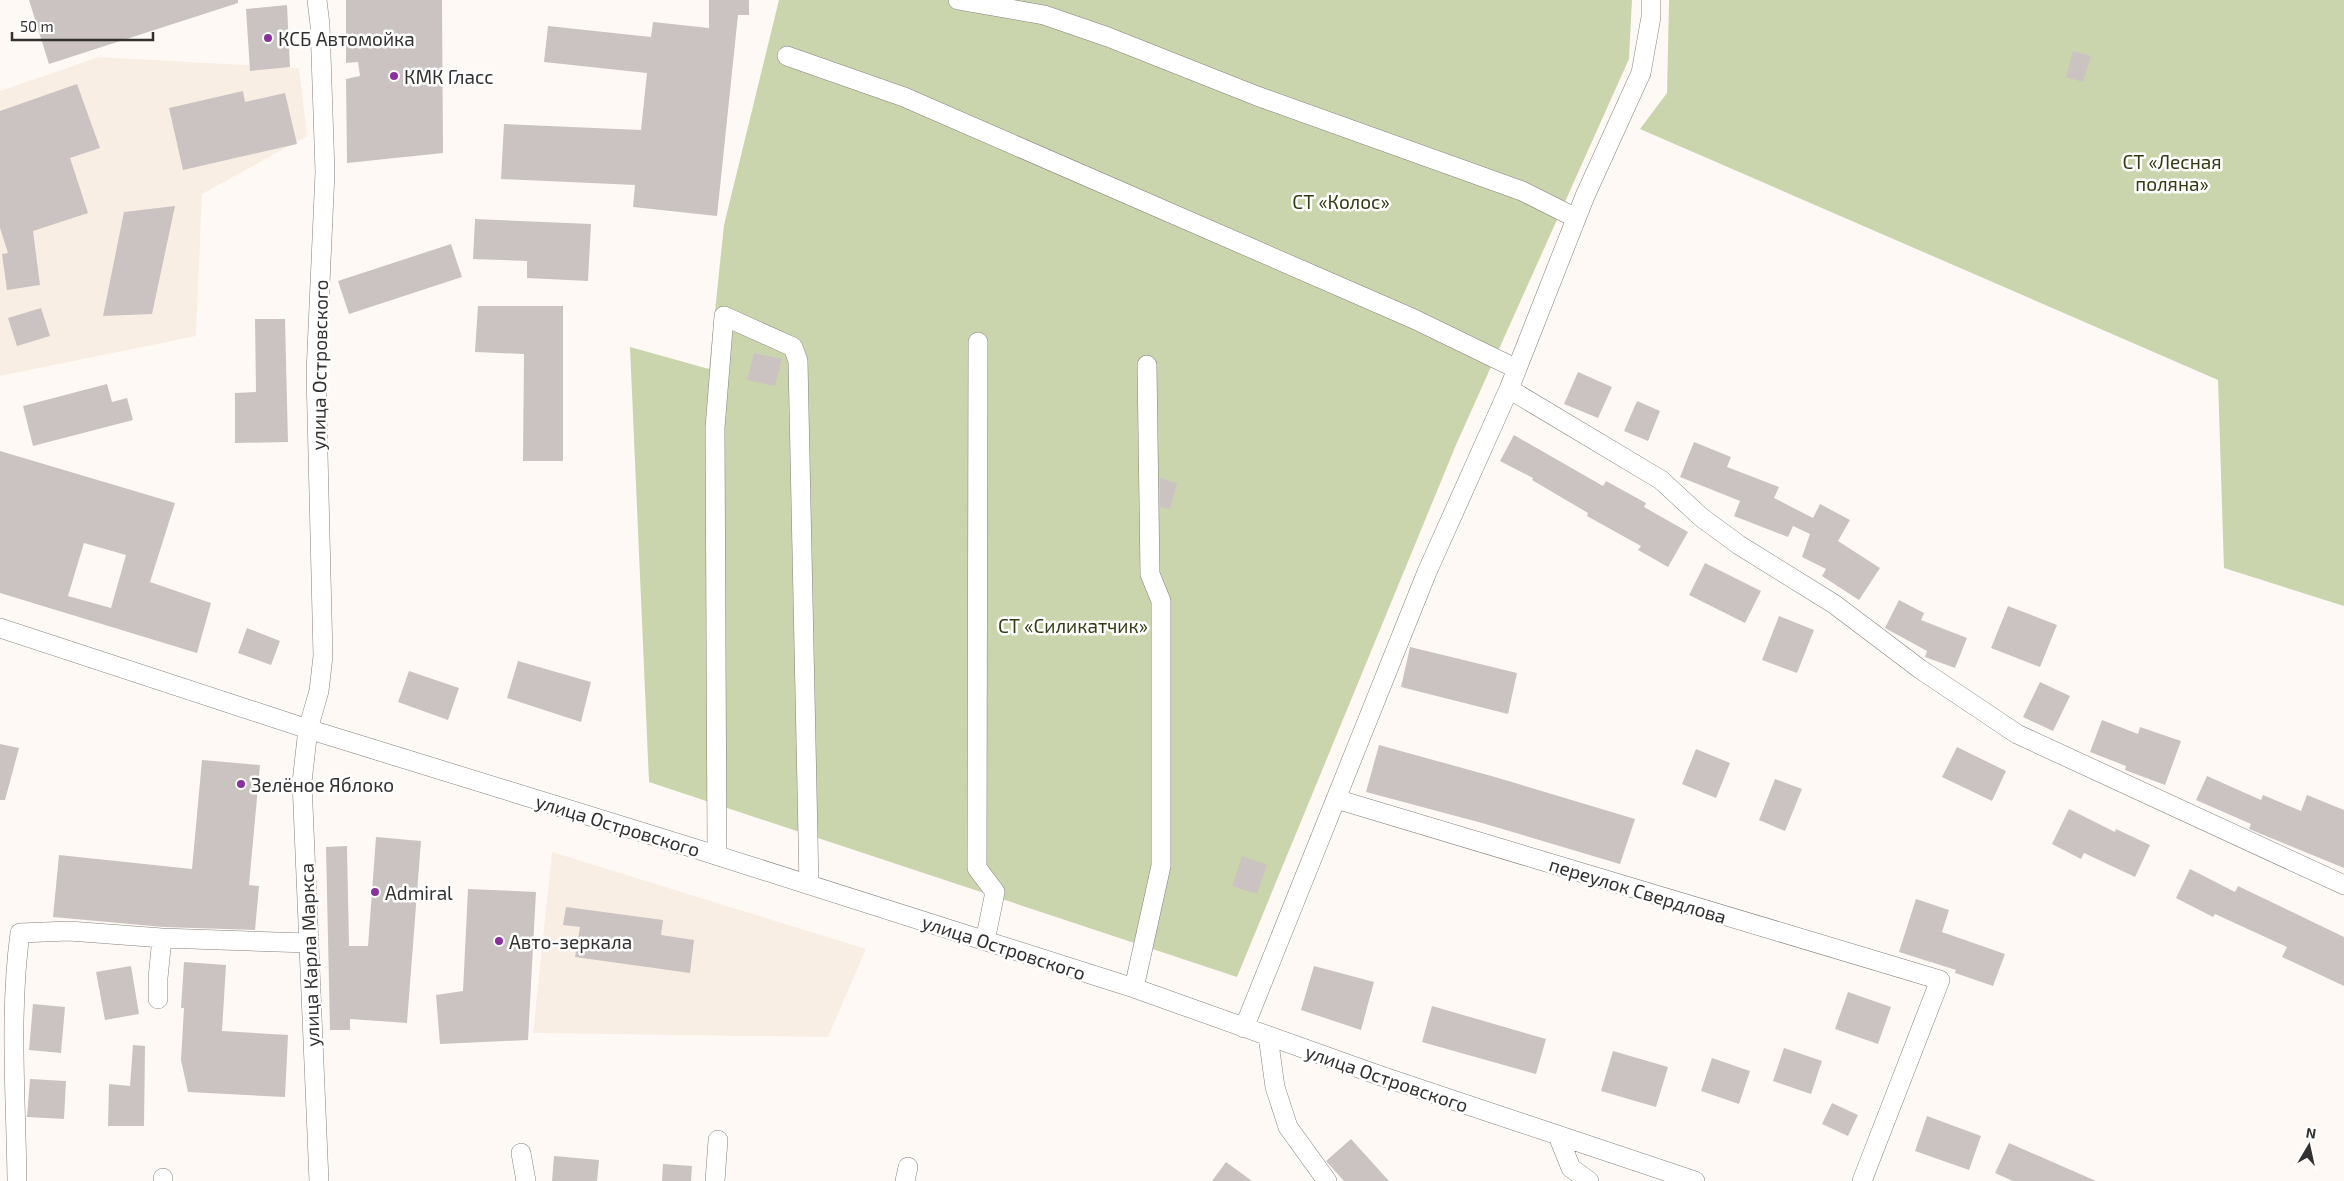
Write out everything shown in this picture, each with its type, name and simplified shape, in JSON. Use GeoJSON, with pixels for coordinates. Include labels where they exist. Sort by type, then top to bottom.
{"type":"FeatureCollection","features":[{"type":"Feature","properties":{"kind":"street","name":"улица Островского"},"geometry":{"type":"LineString","coordinates":[[308,729],[319,691],[323,656],[316,373],[325,172],[320,25],[317,0]]}},
{"type":"Feature","properties":{"kind":"street"},"geometry":{"type":"LineString","coordinates":[[958,0],[1044,15],[1108,36],[1276,103],[1522,191],[1576,218]]}},
{"type":"Feature","properties":{"kind":"street"},"geometry":{"type":"LineString","coordinates":[[1244,1028],[1427,572],[1509,389],[1576,218],[1641,73],[1651,18],[1651,0]]}},
{"type":"Feature","properties":{"kind":"street"},"geometry":{"type":"LineString","coordinates":[[787,56],[904,97],[1414,319],[1517,369]]}},
{"type":"Feature","properties":{"kind":"street"},"geometry":{"type":"LineString","coordinates":[[717,855],[715,428],[724,316],[793,347],[798,361],[809,885]]}},
{"type":"Feature","properties":{"kind":"street"},"geometry":{"type":"LineString","coordinates":[[978,342],[977,868],[995,892],[985,940]]}},
{"type":"Feature","properties":{"kind":"street"},"geometry":{"type":"LineString","coordinates":[[1134,988],[1161,866],[1160,600],[1150,574],[1147,365]]}},
{"type":"Feature","properties":{"kind":"street"},"geometry":{"type":"LineString","coordinates":[[1509,389],[1661,480],[1701,517],[1739,545],[1834,604],[1920,669],[2017,734],[2344,885]]}},
{"type":"Feature","properties":{"kind":"street","name":"улица Островского"},"geometry":{"type":"LineString","coordinates":[[0,628],[308,729],[717,855],[1134,988],[1244,1028],[1695,1181]]}},
{"type":"Feature","properties":{"kind":"street","name":"улица Карла Маркса"},"geometry":{"type":"LineString","coordinates":[[308,729],[302,782],[319,1181]]}},
{"type":"Feature","properties":{"kind":"street","name":"переулок Свердлова"},"geometry":{"type":"LineString","coordinates":[[1336,799],[1940,980],[1862,1181]]}},
{"type":"Feature","properties":{"kind":"street"},"geometry":{"type":"LineString","coordinates":[[17,1181],[16,1086],[12,1027],[15,974],[20,933],[69,931],[162,938],[308,943]]}},
{"type":"Feature","properties":{"kind":"street"},"geometry":{"type":"LineString","coordinates":[[158,999],[162,938]]}},
{"type":"Feature","properties":{"kind":"street"},"geometry":{"type":"LineString","coordinates":[[1268,1036],[1275,1087],[1288,1127],[1327,1181]]}},
{"type":"Feature","properties":{"kind":"street"},"geometry":{"type":"LineString","coordinates":[[1558,1136],[1571,1168],[1589,1181]]}},
{"type":"Feature","properties":{"kind":"street"},"geometry":{"type":"LineString","coordinates":[[715,1181],[718,1140]]}},
{"type":"Feature","properties":{"kind":"street"},"geometry":{"type":"LineString","coordinates":[[521,1153],[526,1181]]}},
{"type":"Feature","properties":{"kind":"shaded area"},"geometry":{"type":"Polygon","coordinates":[[[99,57],[299,68],[307,136],[202,194],[196,336],[0,376],[0,91],[99,57]]]}},
{"type":"Feature","properties":{"kind":"shaded area"},"geometry":{"type":"Polygon","coordinates":[[[552,852],[866,949],[828,1037],[533,1033],[552,852]]]}},
{"type":"Feature","properties":{"kind":"green space"},"geometry":{"type":"Polygon","coordinates":[[[779,0],[1632,0],[1629,59],[1456,445],[1237,977],[649,782],[630,347],[709,369],[724,225],[779,0]]]}},
{"type":"Feature","properties":{"kind":"green space","name":"СТ «Лесная поляна»"},"geometry":{"type":"Polygon","coordinates":[[[1669,0],[2344,0],[2344,606],[2224,568],[2218,380],[1640,129],[1667,93],[1669,0]]]}},
{"type":"Feature","properties":{"kind":"building"},"geometry":{"type":"Polygon","coordinates":[[[29,0],[238,0],[238,3],[49,64],[29,0]]]}},
{"type":"Feature","properties":{"kind":"building","name":"КМК Гласс"},"geometry":{"type":"Polygon","coordinates":[[[346,0],[442,0],[443,153],[347,163],[346,79],[360,76],[358,62],[346,63],[346,0]]]}},
{"type":"Feature","properties":{"kind":"building"},"geometry":{"type":"Polygon","coordinates":[[[709,0],[749,0],[749,15],[738,15],[717,216],[633,207],[635,185],[501,179],[504,124],[641,130],[647,73],[544,62],[548,26],[651,37],[653,22],[709,28],[709,0]]]}},
{"type":"Feature","properties":{"kind":"building","name":"КСБ Автомойка"},"geometry":{"type":"Polygon","coordinates":[[[287,5],[290,67],[250,71],[246,9],[287,5]]]}},
{"type":"Feature","properties":{"kind":"building"},"geometry":{"type":"Polygon","coordinates":[[[2073,51],[2091,56],[2083,82],[2066,77],[2073,51]]]}},
{"type":"Feature","properties":{"kind":"building"},"geometry":{"type":"Polygon","coordinates":[[[77,84],[100,148],[70,158],[88,213],[33,231],[40,285],[7,290],[2,254],[8,253],[0,228],[0,111],[77,84]]]}},
{"type":"Feature","properties":{"kind":"building"},"geometry":{"type":"Polygon","coordinates":[[[243,91],[245,102],[285,93],[297,144],[183,170],[169,108],[243,91]]]}},
{"type":"Feature","properties":{"kind":"building"},"geometry":{"type":"Polygon","coordinates":[[[175,206],[152,314],[103,316],[124,212],[175,206]]]}},
{"type":"Feature","properties":{"kind":"building"},"geometry":{"type":"Polygon","coordinates":[[[475,219],[591,224],[588,281],[527,278],[527,261],[473,259],[475,219]]]}},
{"type":"Feature","properties":{"kind":"building"},"geometry":{"type":"Polygon","coordinates":[[[451,244],[462,277],[349,314],[338,281],[451,244]]]}},
{"type":"Feature","properties":{"kind":"building"},"geometry":{"type":"Polygon","coordinates":[[[478,306],[563,306],[563,461],[523,461],[524,354],[475,352],[478,306]]]}},
{"type":"Feature","properties":{"kind":"building"},"geometry":{"type":"Polygon","coordinates":[[[41,308],[50,336],[17,346],[8,318],[41,308]]]}},
{"type":"Feature","properties":{"kind":"building"},"geometry":{"type":"Polygon","coordinates":[[[255,319],[285,319],[288,442],[235,443],[235,393],[256,392],[255,319]]]}},
{"type":"Feature","properties":{"kind":"building"},"geometry":{"type":"Polygon","coordinates":[[[754,353],[782,359],[775,386],[747,380],[754,353]]]}},
{"type":"Feature","properties":{"kind":"building"},"geometry":{"type":"Polygon","coordinates":[[[1578,372],[1612,387],[1598,418],[1564,404],[1578,372]]]}},
{"type":"Feature","properties":{"kind":"building"},"geometry":{"type":"Polygon","coordinates":[[[107,384],[112,402],[127,398],[133,420],[33,446],[23,406],[107,384]]]}},
{"type":"Feature","properties":{"kind":"building"},"geometry":{"type":"Polygon","coordinates":[[[1637,401],[1660,411],[1648,441],[1624,431],[1637,401]]]}},
{"type":"Feature","properties":{"kind":"building"},"geometry":{"type":"Polygon","coordinates":[[[1514,435],[1603,486],[1606,481],[1646,503],[1644,507],[1688,532],[1668,567],[1638,550],[1641,546],[1587,516],[1588,513],[1532,480],[1533,478],[1500,461],[1514,435]]]}},
{"type":"Feature","properties":{"kind":"building"},"geometry":{"type":"Polygon","coordinates":[[[1694,442],[1731,457],[1727,467],[1779,487],[1774,498],[1813,518],[1820,504],[1850,520],[1838,541],[1880,568],[1859,600],[1822,576],[1826,569],[1802,557],[1810,534],[1793,526],[1788,537],[1734,516],[1740,501],[1680,477],[1694,442]]]}},
{"type":"Feature","properties":{"kind":"building"},"geometry":{"type":"Polygon","coordinates":[[[0,451],[175,503],[150,582],[211,603],[197,653],[0,593],[0,451]],[[84,543],[68,596],[111,608],[126,555],[84,543]]]}},
{"type":"Feature","properties":{"kind":"building"},"geometry":{"type":"Polygon","coordinates":[[[1160,478],[1177,483],[1170,509],[1160,507],[1160,478]]]}},
{"type":"Feature","properties":{"kind":"building"},"geometry":{"type":"Polygon","coordinates":[[[1705,563],[1761,591],[1745,623],[1689,595],[1705,563]]]}},
{"type":"Feature","properties":{"kind":"building"},"geometry":{"type":"Polygon","coordinates":[[[1899,600],[1924,613],[1921,620],[1967,638],[1955,668],[1925,657],[1927,651],[1885,628],[1899,600]]]}},
{"type":"Feature","properties":{"kind":"building"},"geometry":{"type":"Polygon","coordinates":[[[2008,606],[2057,625],[2040,667],[1991,648],[2008,606]]]}},
{"type":"Feature","properties":{"kind":"building"},"geometry":{"type":"Polygon","coordinates":[[[1779,616],[1814,630],[1797,673],[1762,660],[1779,616]]]}},
{"type":"Feature","properties":{"kind":"building"},"geometry":{"type":"Polygon","coordinates":[[[247,628],[280,641],[271,665],[238,653],[247,628]]]}},
{"type":"Feature","properties":{"kind":"building"},"geometry":{"type":"Polygon","coordinates":[[[1410,647],[1517,673],[1508,714],[1401,687],[1410,647]]]}},
{"type":"Feature","properties":{"kind":"building"},"geometry":{"type":"Polygon","coordinates":[[[518,661],[591,682],[581,722],[507,698],[518,661]]]}},
{"type":"Feature","properties":{"kind":"building"},"geometry":{"type":"Polygon","coordinates":[[[409,671],[459,688],[448,720],[398,702],[409,671]]]}},
{"type":"Feature","properties":{"kind":"building"},"geometry":{"type":"Polygon","coordinates":[[[2040,682],[2070,696],[2053,731],[2023,717],[2040,682]]]}},
{"type":"Feature","properties":{"kind":"building"},"geometry":{"type":"Polygon","coordinates":[[[2102,720],[2138,734],[2140,727],[2181,741],[2165,785],[2125,770],[2126,766],[2090,752],[2102,720]]]}},
{"type":"Feature","properties":{"kind":"building"},"geometry":{"type":"Polygon","coordinates":[[[0,744],[19,748],[5,800],[0,800],[0,744]]]}},
{"type":"Feature","properties":{"kind":"building"},"geometry":{"type":"Polygon","coordinates":[[[1379,745],[1635,819],[1620,864],[1482,823],[1366,792],[1379,745]]]}},
{"type":"Feature","properties":{"kind":"building"},"geometry":{"type":"Polygon","coordinates":[[[1957,747],[2006,771],[1992,801],[1942,777],[1957,747]]]}},
{"type":"Feature","properties":{"kind":"building"},"geometry":{"type":"Polygon","coordinates":[[[1696,749],[1730,763],[1716,798],[1682,784],[1696,749]]]}},
{"type":"Feature","properties":{"kind":"building"},"geometry":{"type":"Polygon","coordinates":[[[202,760],[260,765],[249,885],[259,886],[255,930],[163,927],[53,917],[59,855],[192,869],[202,760]]]}},
{"type":"Feature","properties":{"kind":"building"},"geometry":{"type":"Polygon","coordinates":[[[2207,776],[2261,800],[2263,795],[2301,811],[2307,795],[2344,810],[2344,868],[2249,829],[2251,824],[2196,800],[2207,776]]]}},
{"type":"Feature","properties":{"kind":"building"},"geometry":{"type":"Polygon","coordinates":[[[1775,779],[1802,789],[1785,831],[1759,820],[1775,779]]]}},
{"type":"Feature","properties":{"kind":"building"},"geometry":{"type":"Polygon","coordinates":[[[2069,809],[2115,832],[2116,829],[2150,845],[2135,877],[2084,853],[2081,859],[2052,844],[2069,809]]]}},
{"type":"Feature","properties":{"kind":"building"},"geometry":{"type":"Polygon","coordinates":[[[376,837],[421,841],[407,1023],[350,1019],[350,1030],[330,1030],[326,847],[347,846],[349,946],[368,946],[376,837]]]}},
{"type":"Feature","properties":{"kind":"building"},"geometry":{"type":"Polygon","coordinates":[[[1242,856],[1267,865],[1257,894],[1232,886],[1242,856]]]}},
{"type":"Feature","properties":{"kind":"building"},"geometry":{"type":"Polygon","coordinates":[[[2190,869],[2235,892],[2238,886],[2344,937],[2344,986],[2282,957],[2287,947],[2215,914],[2213,917],[2176,898],[2190,869]]]}},
{"type":"Feature","properties":{"kind":"building","name":"Авто-зеркала"},"geometry":{"type":"Polygon","coordinates":[[[468,889],[536,892],[528,1040],[440,1044],[436,995],[463,991],[468,889]]]}},
{"type":"Feature","properties":{"kind":"building"},"geometry":{"type":"Polygon","coordinates":[[[1916,899],[1949,910],[1942,932],[2005,954],[1993,986],[1955,973],[1956,970],[1899,952],[1916,899]]]}},
{"type":"Feature","properties":{"kind":"building"},"geometry":{"type":"Polygon","coordinates":[[[566,907],[663,920],[661,935],[694,940],[690,973],[575,957],[580,927],[563,925],[566,907]]]}},
{"type":"Feature","properties":{"kind":"building"},"geometry":{"type":"Polygon","coordinates":[[[184,962],[226,965],[222,1031],[288,1035],[285,1097],[188,1092],[181,1060],[184,1008],[181,1008],[184,962]]]}},
{"type":"Feature","properties":{"kind":"building"},"geometry":{"type":"Polygon","coordinates":[[[131,966],[139,1014],[105,1020],[96,972],[131,966]]]}},
{"type":"Feature","properties":{"kind":"building"},"geometry":{"type":"Polygon","coordinates":[[[1314,966],[1374,982],[1361,1030],[1301,1010],[1314,966]]]}},
{"type":"Feature","properties":{"kind":"building"},"geometry":{"type":"Polygon","coordinates":[[[1848,992],[1891,1007],[1878,1044],[1835,1029],[1848,992]]]}},
{"type":"Feature","properties":{"kind":"building"},"geometry":{"type":"Polygon","coordinates":[[[33,1004],[65,1007],[61,1053],[29,1050],[33,1004]]]}},
{"type":"Feature","properties":{"kind":"building"},"geometry":{"type":"Polygon","coordinates":[[[1432,1006],[1546,1039],[1536,1074],[1422,1042],[1432,1006]]]}},
{"type":"Feature","properties":{"kind":"building"},"geometry":{"type":"Polygon","coordinates":[[[133,1045],[145,1046],[144,1126],[108,1126],[109,1084],[130,1086],[133,1045]]]}},
{"type":"Feature","properties":{"kind":"building"},"geometry":{"type":"Polygon","coordinates":[[[1784,1048],[1822,1061],[1811,1094],[1773,1081],[1784,1048]]]}},
{"type":"Feature","properties":{"kind":"building"},"geometry":{"type":"Polygon","coordinates":[[[1613,1051],[1668,1067],[1656,1107],[1601,1091],[1613,1051]]]}},
{"type":"Feature","properties":{"kind":"building"},"geometry":{"type":"Polygon","coordinates":[[[1712,1058],[1750,1071],[1739,1104],[1701,1091],[1712,1058]]]}},
{"type":"Feature","properties":{"kind":"building"},"geometry":{"type":"Polygon","coordinates":[[[30,1079],[66,1081],[64,1119],[27,1117],[30,1079]]]}},
{"type":"Feature","properties":{"kind":"building"},"geometry":{"type":"Polygon","coordinates":[[[1832,1103],[1858,1115],[1848,1136],[1822,1124],[1832,1103]]]}},
{"type":"Feature","properties":{"kind":"building"},"geometry":{"type":"Polygon","coordinates":[[[1927,1116],[1981,1136],[1969,1170],[1915,1151],[1927,1116]]]}},
{"type":"Feature","properties":{"kind":"building"},"geometry":{"type":"Polygon","coordinates":[[[1351,1139],[1389,1181],[1344,1181],[1326,1161],[1351,1139]]]}},
{"type":"Feature","properties":{"kind":"building"},"geometry":{"type":"Polygon","coordinates":[[[2009,1143],[2096,1181],[2013,1181],[1995,1173],[2009,1143]]]}},
{"type":"Feature","properties":{"kind":"building"},"geometry":{"type":"Polygon","coordinates":[[[554,1156],[599,1160],[597,1181],[552,1181],[554,1156]]]}},
{"type":"Feature","properties":{"kind":"building"},"geometry":{"type":"Polygon","coordinates":[[[1226,1162],[1252,1181],[1212,1181],[1226,1162]]]}},
{"type":"Feature","properties":{"kind":"building"},"geometry":{"type":"Polygon","coordinates":[[[663,1164],[692,1166],[691,1181],[662,1181],[663,1164]]]}},
{"type":"Feature","properties":{"kind":"place","name":"КСБ Автомойка"},"geometry":{"type":"Point","coordinates":[268,38]}},
{"type":"Feature","properties":{"kind":"place","name":"КМК Гласс"},"geometry":{"type":"Point","coordinates":[394,76]}},
{"type":"Feature","properties":{"kind":"place","name":"Зелёное Яблоко"},"geometry":{"type":"Point","coordinates":[241,784]}},
{"type":"Feature","properties":{"kind":"place","name":"Admiral"},"geometry":{"type":"Point","coordinates":[375,892]}},
{"type":"Feature","properties":{"kind":"place","name":"Авто-зеркала"},"geometry":{"type":"Point","coordinates":[499,941]}},
{"type":"Feature","properties":{"kind":"park label","name":"СТ «Колос»"},"geometry":{"type":"Point","coordinates":[1341,201]}},
{"type":"Feature","properties":{"kind":"park label","name":"СТ «Силикатчик»"},"geometry":{"type":"Point","coordinates":[1073,625]}}]}
